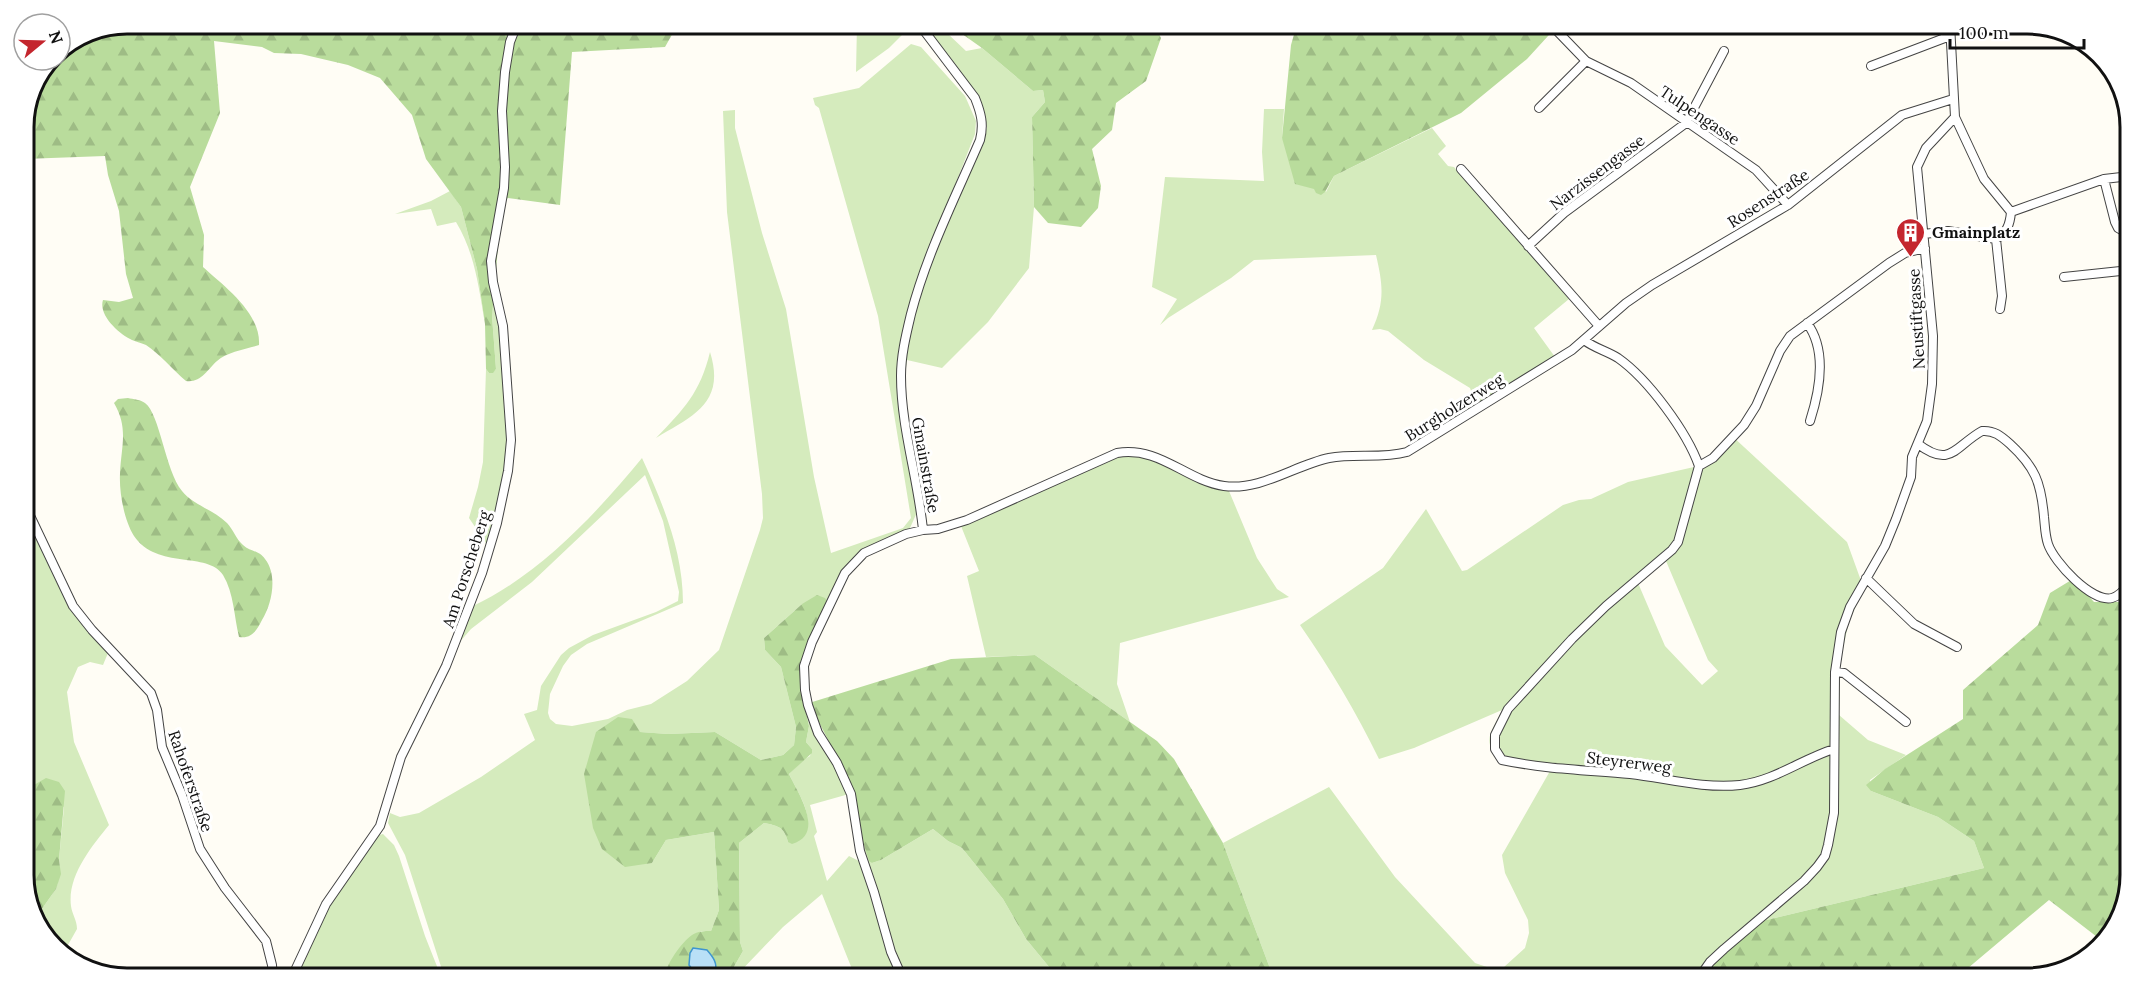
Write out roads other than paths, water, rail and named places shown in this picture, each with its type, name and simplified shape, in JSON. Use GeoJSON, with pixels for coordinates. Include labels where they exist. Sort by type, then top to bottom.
{"type":"FeatureCollection","features":[{"type":"Feature","properties":{"kind":"street","name":"Am Porscheberg"},"geometry":{"type":"LineString","coordinates":[[296,968],[326,904],[380,826],[402,757],[446,666],[475,593],[497,523],[508,471],[511,440],[503,326],[492,282],[491,261],[504,188],[502,111],[505,72],[513,34]]}},
{"type":"Feature","properties":{"kind":"street","name":"Gmainstraße"},"geometry":{"type":"LineString","coordinates":[[898,968],[891,952],[860,851],[851,794],[837,763],[813,721],[807,705],[804,672],[812,642],[836,589],[851,565],[870,550],[906,534],[922,530],[919,496],[903,410],[902,355],[914,303],[927,263],[982,130],[980,110],[975,98],[927,34]]}},
{"type":"Feature","properties":{"kind":"street","name":"Tulpengasse"},"geometry":{"type":"LineString","coordinates":[[1560,34],[1586,61],[1630,83],[1756,170],[1788,205]]}},
{"type":"Feature","properties":{"kind":"street"},"geometry":{"type":"LineString","coordinates":[[1871,66],[1950,36],[1955,117],[1984,179],[2011,212],[2008,228],[2005,233],[1996,238],[1948,231],[1924,234]]}},
{"type":"Feature","properties":{"kind":"street"},"geometry":{"type":"LineString","coordinates":[[1686,123],[1724,51]]}},
{"type":"Feature","properties":{"kind":"street"},"geometry":{"type":"LineString","coordinates":[[1539,108],[1586,61]]}},
{"type":"Feature","properties":{"kind":"street","name":"Rosenstraße"},"geometry":{"type":"LineString","coordinates":[[1626,303],[1652,285],[1788,205],[1902,115],[1953,99]]}},
{"type":"Feature","properties":{"kind":"street","name":"Neustiftgasse"},"geometry":{"type":"LineString","coordinates":[[1834,749],[1835,672],[1844,620],[1896,519],[1911,477],[1912,457],[1927,421],[1934,364],[1917,167],[1926,148],[1955,117]]}},
{"type":"Feature","properties":{"kind":"street","name":"Narzissengasse"},"geometry":{"type":"LineString","coordinates":[[1528,246],[1564,213],[1686,123]]}},
{"type":"Feature","properties":{"kind":"street"},"geometry":{"type":"LineString","coordinates":[[1461,169],[1599,326]]}},
{"type":"Feature","properties":{"kind":"street"},"geometry":{"type":"LineString","coordinates":[[2011,212],[2104,179],[2119,177]]}},
{"type":"Feature","properties":{"kind":"street"},"geometry":{"type":"LineString","coordinates":[[2104,179],[2115,222],[2119,229]]}},
{"type":"Feature","properties":{"kind":"street"},"geometry":{"type":"LineString","coordinates":[[1996,238],[2002,296],[2000,309]]}},
{"type":"Feature","properties":{"kind":"street"},"geometry":{"type":"LineString","coordinates":[[1584,340],[1617,358],[1640,379],[1682,431],[1694,450],[1699,466],[1713,458],[1743,425],[1756,406],[1786,342],[1807,323],[1905,252],[1925,248]]}},
{"type":"Feature","properties":{"kind":"street"},"geometry":{"type":"LineString","coordinates":[[2064,277],[2119,271]]}},
{"type":"Feature","properties":{"kind":"street","name":"Burgholzerweg"},"geometry":{"type":"LineString","coordinates":[[922,530],[938,529],[967,520],[1117,453],[1149,454],[1215,484],[1236,487],[1270,479],[1327,458],[1391,456],[1407,452],[1584,340],[1626,303]]}},
{"type":"Feature","properties":{"kind":"street"},"geometry":{"type":"LineString","coordinates":[[1807,323],[1814,335],[1820,360],[1815,404],[1809,421]]}},
{"type":"Feature","properties":{"kind":"street"},"geometry":{"type":"LineString","coordinates":[[1918,444],[1932,454],[1949,456],[1982,431],[1995,432],[2028,462],[2036,474],[2041,490],[2048,544],[2059,563],[2095,595],[2111,598],[2120,594]]}},
{"type":"Feature","properties":{"kind":"street","name":"Steyrerweg"},"geometry":{"type":"LineString","coordinates":[[1699,466],[1678,542],[1589,622],[1508,709],[1496,735],[1495,749],[1502,760],[1522,764],[1632,774],[1677,782],[1739,785],[1761,780],[1784,771],[1813,755],[1834,749]]}},
{"type":"Feature","properties":{"kind":"street","name":"Rahoferstraße"},"geometry":{"type":"LineString","coordinates":[[35,526],[73,606],[92,630],[151,693],[157,710],[162,747],[182,795],[200,849],[225,888],[266,941],[272,968]]}},
{"type":"Feature","properties":{"kind":"street"},"geometry":{"type":"LineString","coordinates":[[1866,578],[1914,624],[1957,647]]}},
{"type":"Feature","properties":{"kind":"street"},"geometry":{"type":"LineString","coordinates":[[1835,672],[1844,673],[1906,722]]}},
{"type":"Feature","properties":{"kind":"street"},"geometry":{"type":"LineString","coordinates":[[1706,968],[1804,880],[1825,856],[1834,813],[1834,749]]}},
{"type":"Feature","properties":{"kind":"water"},"geometry":{"type":"Polygon","coordinates":[[[693,948],[707,950],[713,958],[716,968],[691,968],[689,965],[693,948]]]}},
{"type":"Feature","properties":{"kind":"place","name":"Gmainplatz"},"geometry":{"type":"Point","coordinates":[1911,258]}}]}
